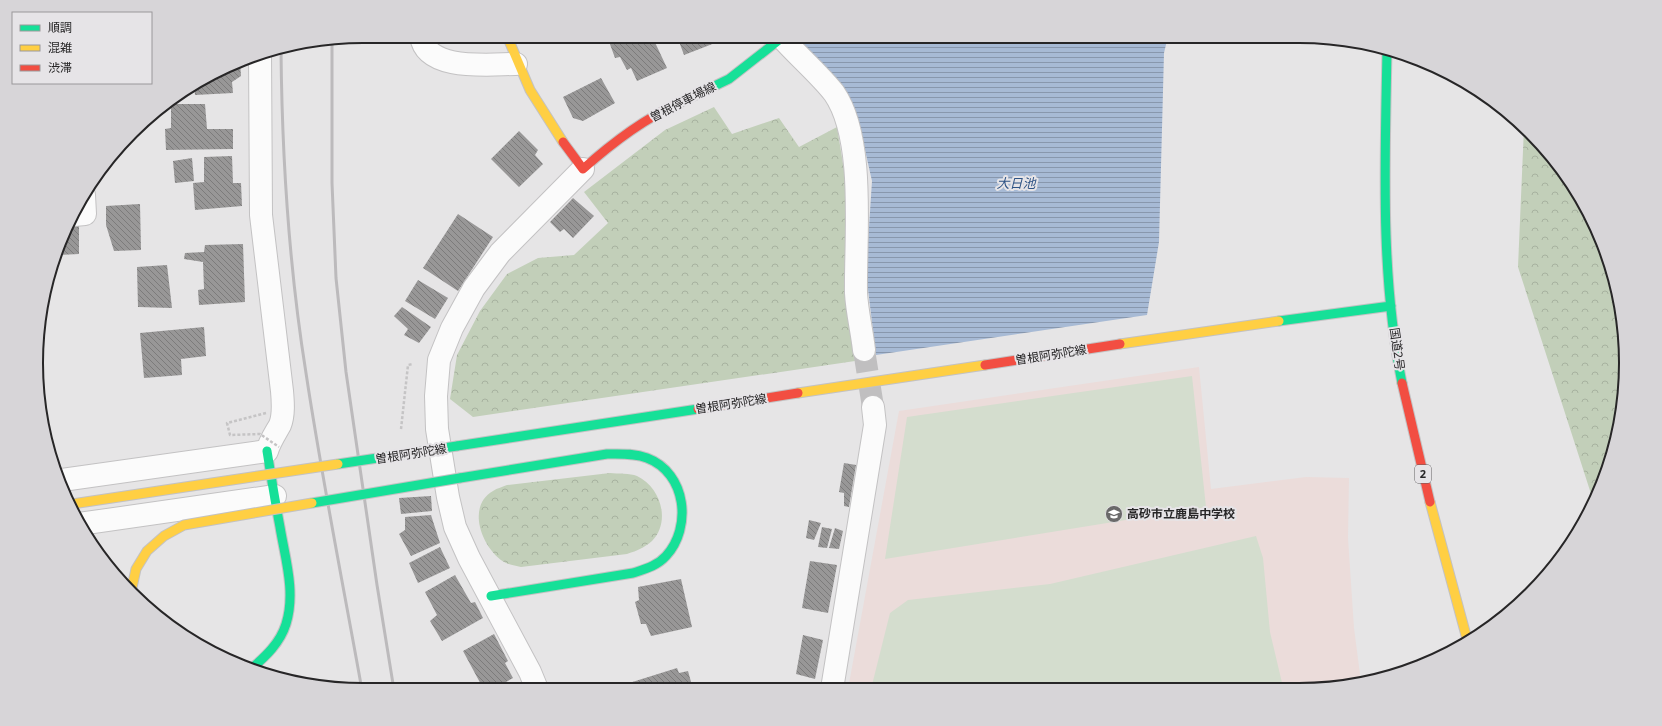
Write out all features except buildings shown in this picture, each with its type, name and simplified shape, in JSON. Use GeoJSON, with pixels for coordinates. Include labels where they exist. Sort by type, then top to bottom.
{"type":"FeatureCollection","features":[{"type":"Feature","properties":{"kind":"main road"},"geometry":{"type":"LineString","coordinates":[[508,43],[516,64],[539,109],[560,140],[583,169]]}},
{"type":"Feature","properties":{"kind":"main road","name":"曽根停車場線"},"geometry":{"type":"LineString","coordinates":[[583,169],[610,145],[638,125],[672,106],[728,79],[775,43]]}},
{"type":"Feature","properties":{"kind":"main road","name":"国道2号"},"geometry":{"type":"LineString","coordinates":[[1387,55],[1385,168],[1391,306],[1400,372],[1431,508],[1466,636]]}},
{"type":"Feature","properties":{"kind":"main road","name":"曽根阿弥陀線"},"geometry":{"type":"LineString","coordinates":[[75,503],[1177,335],[1391,306]]}},
{"type":"Feature","properties":{"kind":"main road"},"geometry":{"type":"LineString","coordinates":[[257,665],[266,658],[277,643],[290,612],[289,574],[275,496],[273,449]]}},
{"type":"Feature","properties":{"kind":"main road"},"geometry":{"type":"LineString","coordinates":[[132,584],[135,570],[142,556],[154,542],[184,525],[607,454],[631,454],[651,459],[664,469],[675,482],[681,498],[683,518],[680,534],[670,552],[652,567],[633,574],[491,596]]}},
{"type":"Feature","properties":{"kind":"street"},"geometry":{"type":"LineString","coordinates":[[422,43],[437,58],[461,64],[516,64]]}},
{"type":"Feature","properties":{"kind":"street"},"geometry":{"type":"LineString","coordinates":[[788,43],[834,94],[844,115],[852,141],[856,168],[856,295],[864,350]]}},
{"type":"Feature","properties":{"kind":"street"},"geometry":{"type":"LineString","coordinates":[[65,480],[273,449],[272,437],[280,424],[283,409],[261,215],[260,60]]}},
{"type":"Feature","properties":{"kind":"street"},"geometry":{"type":"LineString","coordinates":[[534,683],[491,596],[469,558],[455,527],[436,429],[436,396],[439,360],[452,328],[474,288],[500,253],[583,169]]}},
{"type":"Feature","properties":{"kind":"street"},"geometry":{"type":"LineString","coordinates":[[80,214],[84,214],[84,207]]}},
{"type":"Feature","properties":{"kind":"street"},"geometry":{"type":"LineString","coordinates":[[833,683],[875,425],[873,407]]}},
{"type":"Feature","properties":{"kind":"street"},"geometry":{"type":"LineString","coordinates":[[86,523],[275,496]]}},
{"type":"Feature","properties":{"kind":"path"},"geometry":{"type":"LineString","coordinates":[[400,436],[408,365]]}},
{"type":"Feature","properties":{"kind":"path"},"geometry":{"type":"LineString","coordinates":[[266,413],[227,423],[230,434],[260,434],[273,449]]}},
{"type":"Feature","properties":{"kind":"shaded area","name":"高砂市立鹿島中学校"},"geometry":{"type":"Polygon","coordinates":[[[1199,367],[1211,489],[1306,477],[1349,478],[1348,538],[1354,628],[1360,677],[1299,683],[849,683],[899,411],[1199,367]]]}},
{"type":"Feature","properties":{"kind":"green space"},"geometry":{"type":"Polygon","coordinates":[[[714,107],[732,134],[779,118],[799,147],[837,127],[845,176],[846,298],[855,361],[473,417],[450,399],[457,355],[480,311],[507,274],[538,258],[574,255],[608,223],[584,192],[665,130],[714,107]]]}},
{"type":"Feature","properties":{"kind":"green space"},"geometry":{"type":"Polygon","coordinates":[[[1524,136],[1553,168],[1565,185],[1586,221],[1602,260],[1613,301],[1619,363],[1616,405],[1608,446],[1591,494],[1518,267],[1524,136]]]}},
{"type":"Feature","properties":{"kind":"green space"},"geometry":{"type":"Polygon","coordinates":[[[1192,376],[1206,507],[885,559],[907,417],[1192,376]]]}},
{"type":"Feature","properties":{"kind":"green space"},"geometry":{"type":"Polygon","coordinates":[[[610,473],[637,476],[652,488],[657,496],[661,506],[661,524],[658,533],[652,541],[643,547],[627,554],[521,567],[506,563],[498,557],[490,549],[484,539],[480,528],[480,507],[485,498],[495,490],[507,485],[610,473]]]}},
{"type":"Feature","properties":{"kind":"green space"},"geometry":{"type":"Polygon","coordinates":[[[1256,536],[1263,558],[1270,632],[1282,683],[872,683],[890,613],[908,600],[1050,584],[1256,536]]]}},
{"type":"Feature","properties":{"kind":"water","name":"大日池"},"geometry":{"type":"Polygon","coordinates":[[[805,43],[1166,43],[1164,53],[1159,242],[1147,315],[876,355],[866,273],[872,181],[862,137],[849,102],[803,45],[805,43]]]}},
{"type":"Feature","properties":{"kind":"tunnel"},"geometry":{"type":"LineString","coordinates":[[864,350],[873,407]]}},
{"type":"Feature","properties":{"kind":"railway"},"geometry":{"type":"LineString","coordinates":[[332,45],[332,183],[336,278],[346,372],[393,683]]}},
{"type":"Feature","properties":{"kind":"railway"},"geometry":{"type":"LineString","coordinates":[[281,54],[285,171],[291,252],[300,333],[312,413],[361,683]]}},
{"type":"Feature","properties":{"kind":"traffic: fast"},"geometry":{"type":"LineString","coordinates":[[677,104],[729,79],[775,43]]}},
{"type":"Feature","properties":{"kind":"traffic: fast"},"geometry":{"type":"LineString","coordinates":[[1387,55],[1385,176],[1387,259],[1390,301],[1402,383]]}},
{"type":"Feature","properties":{"kind":"traffic: fast"},"geometry":{"type":"LineString","coordinates":[[1279,321],[1391,306]]}},
{"type":"Feature","properties":{"kind":"traffic: fast"},"geometry":{"type":"LineString","coordinates":[[457,446],[698,409]]}},
{"type":"Feature","properties":{"kind":"traffic: fast"},"geometry":{"type":"LineString","coordinates":[[338,464],[457,446]]}},
{"type":"Feature","properties":{"kind":"traffic: fast"},"geometry":{"type":"LineString","coordinates":[[256,664],[267,654],[280,637],[286,624],[290,600],[289,575],[267,451]]}},
{"type":"Feature","properties":{"kind":"traffic: fast"},"geometry":{"type":"LineString","coordinates":[[460,478],[607,454],[642,456],[660,465],[670,476],[677,488],[681,502],[682,517],[680,531],[666,556],[655,565],[633,573],[491,596]]}},
{"type":"Feature","properties":{"kind":"traffic: fast"},"geometry":{"type":"LineString","coordinates":[[312,503],[460,478]]}},
{"type":"Feature","properties":{"kind":"traffic: slow"},"geometry":{"type":"LineString","coordinates":[[510,43],[530,90],[563,142]]}},
{"type":"Feature","properties":{"kind":"traffic: slow"},"geometry":{"type":"LineString","coordinates":[[1120,344],[1279,321]]}},
{"type":"Feature","properties":{"kind":"traffic: slow"},"geometry":{"type":"LineString","coordinates":[[798,393],[985,365]]}},
{"type":"Feature","properties":{"kind":"traffic: slow"},"geometry":{"type":"LineString","coordinates":[[75,504],[338,464]]}},
{"type":"Feature","properties":{"kind":"traffic: slow"},"geometry":{"type":"LineString","coordinates":[[1430,502],[1466,636]]}},
{"type":"Feature","properties":{"kind":"traffic: slow"},"geometry":{"type":"LineString","coordinates":[[133,585],[136,569],[147,551],[164,536],[184,525],[312,503]]}},
{"type":"Feature","properties":{"kind":"traffic: jam"},"geometry":{"type":"LineString","coordinates":[[563,142],[583,169],[628,133],[652,117],[677,104]]}},
{"type":"Feature","properties":{"kind":"traffic: jam"},"geometry":{"type":"LineString","coordinates":[[985,365],[1120,344]]}},
{"type":"Feature","properties":{"kind":"traffic: jam"},"geometry":{"type":"LineString","coordinates":[[1402,383],[1430,502]]}},
{"type":"Feature","properties":{"kind":"traffic: jam"},"geometry":{"type":"LineString","coordinates":[[698,409],[798,393]]}},
{"type":"Feature","properties":{"kind":"place","name":"高砂市立鹿島中学校"},"geometry":{"type":"Point","coordinates":[1114,514]}}]}
